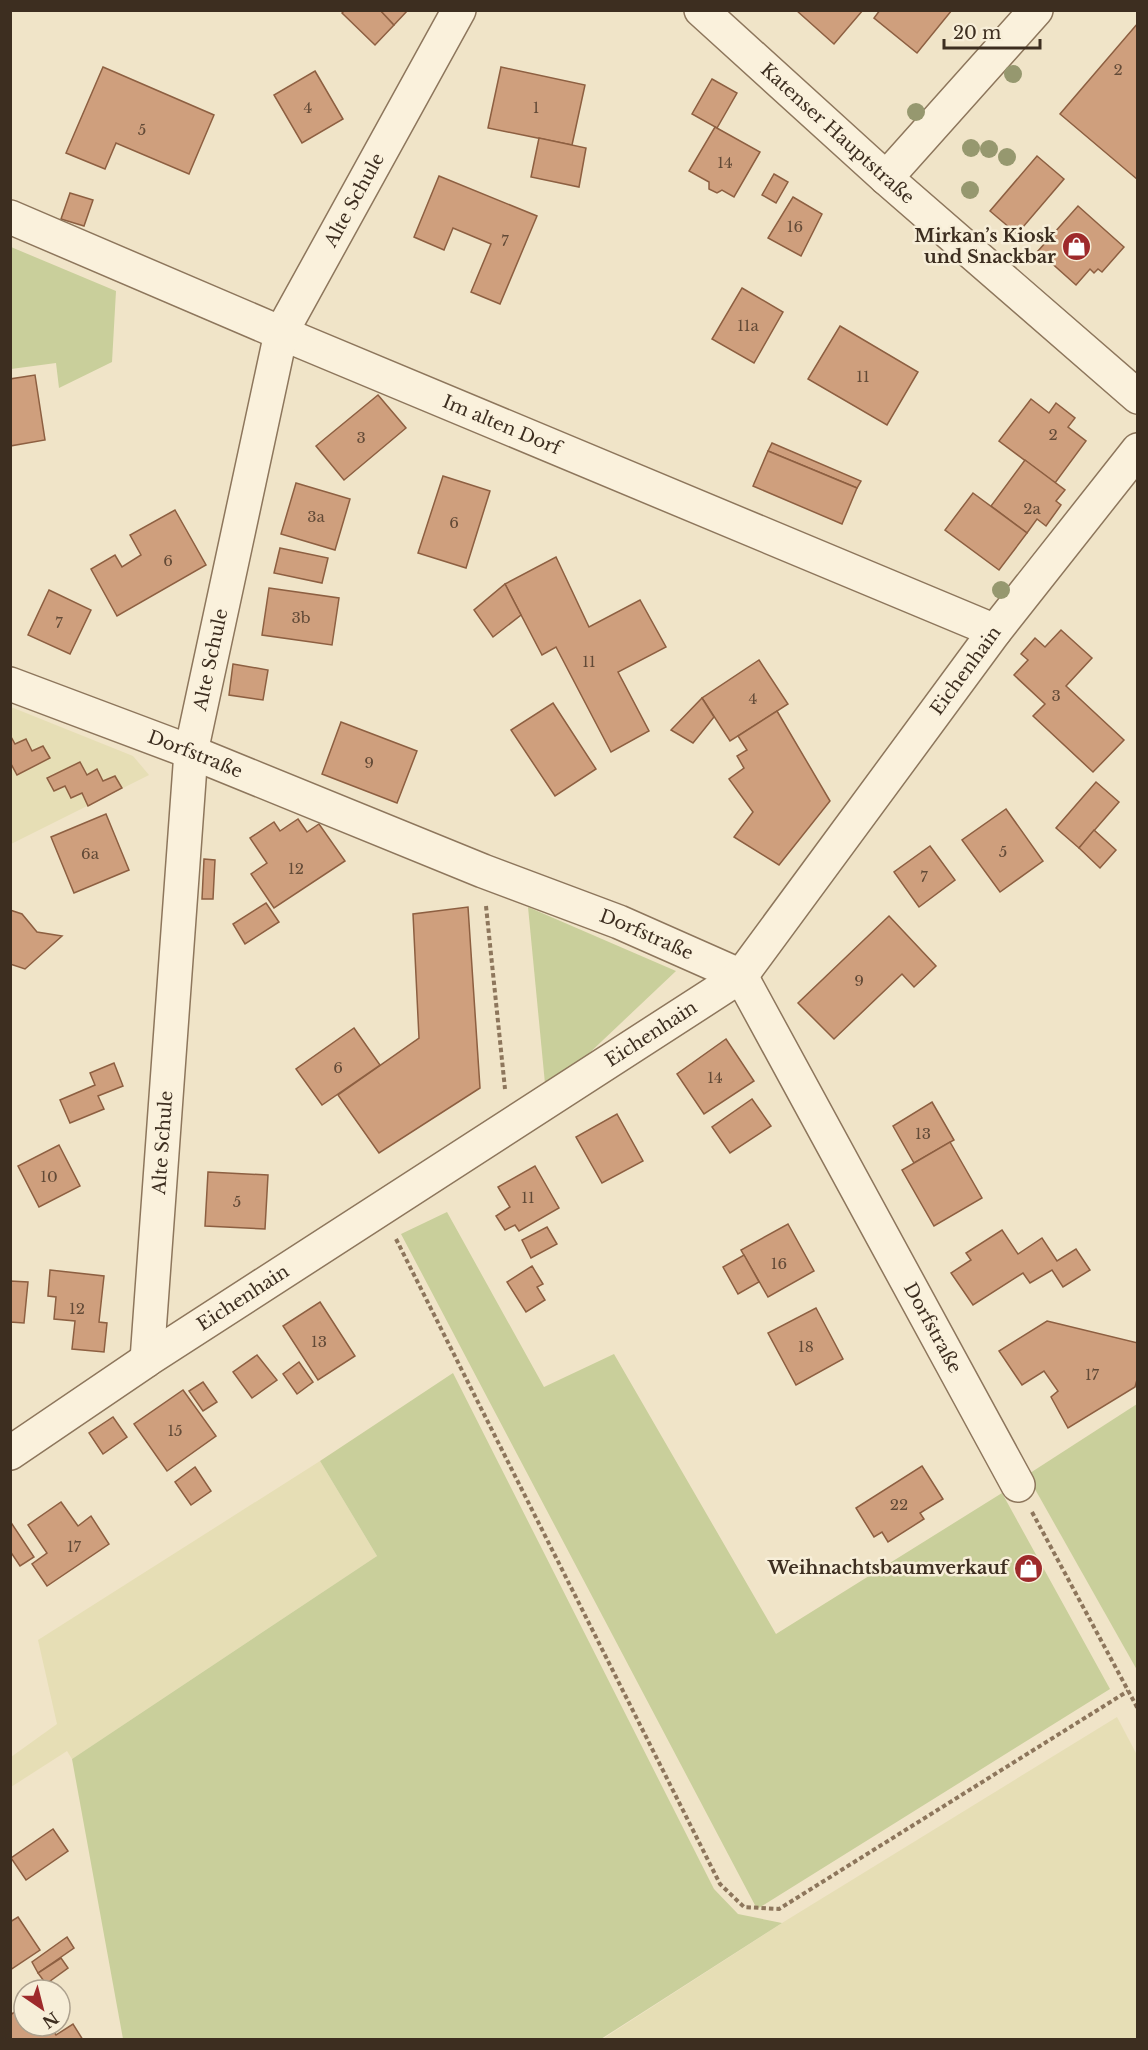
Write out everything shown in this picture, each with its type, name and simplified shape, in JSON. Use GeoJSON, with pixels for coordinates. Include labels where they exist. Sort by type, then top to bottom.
{"type":"FeatureCollection","features":[{"type":"Feature","properties":{"kind":"street","name":"Alte Schule"},"geometry":{"type":"LineString","coordinates":[[147,1360],[191,752],[281,333],[459,10]]}},
{"type":"Feature","properties":{"kind":"street","name":"Katenser Hauptstraße"},"geometry":{"type":"LineString","coordinates":[[701,10],[886,178],[1137,397]]}},
{"type":"Feature","properties":{"kind":"street"},"geometry":{"type":"LineString","coordinates":[[886,178],[1036,10]]}},
{"type":"Feature","properties":{"kind":"street","name":"Im alten Dorf"},"geometry":{"type":"LineString","coordinates":[[10,217],[281,333],[995,631]]}},
{"type":"Feature","properties":{"kind":"street","name":"Eichenhain"},"geometry":{"type":"LineString","coordinates":[[10,1453],[147,1360],[741,976],[995,631],[1137,450]]}},
{"type":"Feature","properties":{"kind":"street","name":"Dorfstraße"},"geometry":{"type":"LineString","coordinates":[[10,684],[191,752],[483,871],[619,922],[741,976],[1018,1485]]}},
{"type":"Feature","properties":{"kind":"path"},"geometry":{"type":"LineString","coordinates":[[483,871],[508,1126]]}},
{"type":"Feature","properties":{"kind":"path"},"geometry":{"type":"LineString","coordinates":[[380,1209],[720,1884],[744,1907],[779,1909],[1128,1691]]}},
{"type":"Feature","properties":{"kind":"path"},"geometry":{"type":"LineString","coordinates":[[1018,1485],[1137,1708]]}},
{"type":"Feature","properties":{"kind":"shaded area"},"geometry":{"type":"Polygon","coordinates":[[[11,707],[133,756],[149,775],[11,844],[11,707]]]}},
{"type":"Feature","properties":{"kind":"shaded area"},"geometry":{"type":"Polygon","coordinates":[[[320,1461],[377,1556],[72,1759],[67,1751],[11,1787],[11,1757],[57,1724],[38,1640],[320,1461]]]}},
{"type":"Feature","properties":{"kind":"shaded area"},"geometry":{"type":"Polygon","coordinates":[[[1117,1717],[1137,1755],[1137,2039],[601,2040],[782,1923],[1117,1717]]]}},
{"type":"Feature","properties":{"kind":"green space"},"geometry":{"type":"Polygon","coordinates":[[[11,247],[116,291],[112,362],[59,388],[56,363],[11,369],[11,247]]]}},
{"type":"Feature","properties":{"kind":"green space"},"geometry":{"type":"Polygon","coordinates":[[[528,907],[676,971],[546,1094],[528,907]]]}},
{"type":"Feature","properties":{"kind":"green space"},"geometry":{"type":"Polygon","coordinates":[[[447,1212],[544,1387],[614,1354],[776,1634],[1002,1493],[1110,1689],[757,1909],[401,1234],[447,1212]]]}},
{"type":"Feature","properties":{"kind":"green space"},"geometry":{"type":"Polygon","coordinates":[[[453,1373],[714,1889],[738,1914],[782,1923],[601,2039],[123,2039],[72,1759],[377,1556],[320,1461],[453,1373]]]}},
{"type":"Feature","properties":{"kind":"green space"},"geometry":{"type":"Polygon","coordinates":[[[1137,1404],[1137,1670],[1027,1475],[1137,1404]]]}},
{"type":"Feature","properties":{"kind":"building"},"geometry":{"type":"Polygon","coordinates":[[[345,10],[380,10],[394,25],[375,45],[342,13],[345,10]]]}},
{"type":"Feature","properties":{"kind":"building"},"geometry":{"type":"Polygon","coordinates":[[[380,10],[408,10],[394,25],[380,10]]]}},
{"type":"Feature","properties":{"kind":"building"},"geometry":{"type":"Polygon","coordinates":[[[796,10],[863,10],[834,44],[796,10]]]}},
{"type":"Feature","properties":{"kind":"building"},"geometry":{"type":"Polygon","coordinates":[[[880,10],[952,10],[917,53],[874,18],[880,10]]]}},
{"type":"Feature","properties":{"kind":"building"},"geometry":{"type":"Polygon","coordinates":[[[1138,23],[1138,180],[1060,114],[1138,23]]]}},
{"type":"Feature","properties":{"kind":"building"},"geometry":{"type":"Polygon","coordinates":[[[103,67],[214,115],[189,174],[116,143],[105,169],[66,153],[103,67]]]}},
{"type":"Feature","properties":{"kind":"building"},"geometry":{"type":"Polygon","coordinates":[[[501,67],[585,85],[572,145],[488,128],[501,67]]]}},
{"type":"Feature","properties":{"kind":"building"},"geometry":{"type":"Polygon","coordinates":[[[315,71],[343,119],[302,143],[274,95],[315,71]]]}},
{"type":"Feature","properties":{"kind":"building"},"geometry":{"type":"Polygon","coordinates":[[[712,79],[737,93],[717,128],[692,114],[712,79]]]}},
{"type":"Feature","properties":{"kind":"building"},"geometry":{"type":"Polygon","coordinates":[[[715,127],[760,152],[734,197],[722,190],[717,193],[709,189],[709,182],[689,171],[715,127]]]}},
{"type":"Feature","properties":{"kind":"building"},"geometry":{"type":"Polygon","coordinates":[[[539,138],[586,148],[579,187],[531,177],[539,138]]]}},
{"type":"Feature","properties":{"kind":"building"},"geometry":{"type":"Polygon","coordinates":[[[1037,156],[1064,179],[1017,234],[990,211],[1037,156]]]}},
{"type":"Feature","properties":{"kind":"building"},"geometry":{"type":"Polygon","coordinates":[[[774,174],[788,182],[776,203],[762,195],[774,174]]]}},
{"type":"Feature","properties":{"kind":"building"},"geometry":{"type":"Polygon","coordinates":[[[439,176],[537,216],[500,304],[471,292],[491,244],[453,228],[444,250],[414,237],[439,176]]]}},
{"type":"Feature","properties":{"kind":"building"},"geometry":{"type":"Polygon","coordinates":[[[70,193],[93,200],[84,226],[61,219],[70,193]]]}},
{"type":"Feature","properties":{"kind":"building"},"geometry":{"type":"Polygon","coordinates":[[[793,197],[822,214],[801,256],[768,238],[793,197]]]}},
{"type":"Feature","properties":{"kind":"building"},"geometry":{"type":"Polygon","coordinates":[[[1078,206],[1124,247],[1102,272],[1098,269],[1094,273],[1090,269],[1076,285],[1038,251],[1078,206]]]}},
{"type":"Feature","properties":{"kind":"building"},"geometry":{"type":"Polygon","coordinates":[[[742,288],[783,312],[754,363],[712,339],[742,288]]]}},
{"type":"Feature","properties":{"kind":"building"},"geometry":{"type":"Polygon","coordinates":[[[840,326],[918,372],[887,425],[808,379],[840,326]]]}},
{"type":"Feature","properties":{"kind":"building"},"geometry":{"type":"Polygon","coordinates":[[[35,375],[45,440],[10,446],[10,379],[35,375]]]}},
{"type":"Feature","properties":{"kind":"building"},"geometry":{"type":"Polygon","coordinates":[[[378,395],[406,428],[344,480],[316,446],[378,395]]]}},
{"type":"Feature","properties":{"kind":"building"},"geometry":{"type":"Polygon","coordinates":[[[1031,399],[1049,413],[1056,403],[1075,418],[1068,427],[1086,441],[1055,483],[999,441],[1031,399]]]}},
{"type":"Feature","properties":{"kind":"building"},"geometry":{"type":"Polygon","coordinates":[[[772,443],[861,481],[857,488],[768,451],[772,443]]]}},
{"type":"Feature","properties":{"kind":"building"},"geometry":{"type":"Polygon","coordinates":[[[768,451],[857,488],[842,524],[753,486],[768,451]]]}},
{"type":"Feature","properties":{"kind":"building"},"geometry":{"type":"Polygon","coordinates":[[[1025,460],[1065,490],[1056,501],[1061,505],[1046,526],[1037,519],[1027,533],[991,506],[1025,460]]]}},
{"type":"Feature","properties":{"kind":"building"},"geometry":{"type":"Polygon","coordinates":[[[443,476],[490,491],[466,568],[418,553],[443,476]]]}},
{"type":"Feature","properties":{"kind":"building"},"geometry":{"type":"Polygon","coordinates":[[[296,483],[350,499],[335,550],[281,534],[296,483]]]}},
{"type":"Feature","properties":{"kind":"building"},"geometry":{"type":"Polygon","coordinates":[[[973,493],[1027,533],[999,570],[945,530],[973,493]]]}},
{"type":"Feature","properties":{"kind":"building"},"geometry":{"type":"Polygon","coordinates":[[[175,510],[206,565],[117,616],[91,569],[115,555],[122,567],[141,555],[130,535],[175,510]]]}},
{"type":"Feature","properties":{"kind":"building"},"geometry":{"type":"Polygon","coordinates":[[[280,548],[328,558],[322,583],[274,573],[280,548]]]}},
{"type":"Feature","properties":{"kind":"building"},"geometry":{"type":"Polygon","coordinates":[[[556,557],[589,627],[640,600],[666,647],[618,672],[649,731],[611,752],[556,647],[542,655],[505,584],[556,557]]]}},
{"type":"Feature","properties":{"kind":"building"},"geometry":{"type":"Polygon","coordinates":[[[505,584],[521,615],[493,637],[474,610],[505,584]]]}},
{"type":"Feature","properties":{"kind":"building"},"geometry":{"type":"Polygon","coordinates":[[[269,588],[339,598],[332,645],[262,635],[269,588]]]}},
{"type":"Feature","properties":{"kind":"building"},"geometry":{"type":"Polygon","coordinates":[[[49,590],[91,610],[70,654],[28,635],[49,590]]]}},
{"type":"Feature","properties":{"kind":"building"},"geometry":{"type":"Polygon","coordinates":[[[1061,630],[1092,658],[1066,686],[1124,740],[1093,772],[1033,716],[1045,704],[1014,675],[1028,660],[1021,654],[1035,638],[1045,647],[1061,630]]]}},
{"type":"Feature","properties":{"kind":"building"},"geometry":{"type":"Polygon","coordinates":[[[759,660],[788,704],[730,741],[702,698],[759,660]]]}},
{"type":"Feature","properties":{"kind":"building"},"geometry":{"type":"Polygon","coordinates":[[[233,664],[268,670],[263,700],[229,695],[233,664]]]}},
{"type":"Feature","properties":{"kind":"building"},"geometry":{"type":"Polygon","coordinates":[[[702,698],[714,717],[693,743],[671,730],[702,698]]]}},
{"type":"Feature","properties":{"kind":"building"},"geometry":{"type":"Polygon","coordinates":[[[553,703],[596,769],[555,796],[511,730],[553,703]]]}},
{"type":"Feature","properties":{"kind":"building"},"geometry":{"type":"Polygon","coordinates":[[[777,711],[830,801],[779,865],[734,837],[753,812],[729,779],[744,768],[737,756],[747,750],[738,736],[777,711]]]}},
{"type":"Feature","properties":{"kind":"building"},"geometry":{"type":"Polygon","coordinates":[[[341,722],[417,751],[397,803],[322,774],[341,722]]]}},
{"type":"Feature","properties":{"kind":"building"},"geometry":{"type":"Polygon","coordinates":[[[10,735],[15,744],[26,739],[32,751],[43,746],[50,758],[17,775],[10,762],[10,735]]]}},
{"type":"Feature","properties":{"kind":"building"},"geometry":{"type":"Polygon","coordinates":[[[80,762],[87,775],[97,769],[103,781],[115,776],[122,788],[88,806],[82,793],[71,798],[65,786],[54,791],[47,778],[80,762]]]}},
{"type":"Feature","properties":{"kind":"building"},"geometry":{"type":"Polygon","coordinates":[[[1096,782],[1119,802],[1079,848],[1056,828],[1096,782]]]}},
{"type":"Feature","properties":{"kind":"building"},"geometry":{"type":"Polygon","coordinates":[[[1006,809],[1043,861],[1000,892],[962,840],[1006,809]]]}},
{"type":"Feature","properties":{"kind":"building"},"geometry":{"type":"Polygon","coordinates":[[[106,814],[129,870],[74,893],[51,837],[106,814]]]}},
{"type":"Feature","properties":{"kind":"building"},"geometry":{"type":"Polygon","coordinates":[[[298,819],[307,832],[319,824],[345,861],[274,908],[251,874],[267,863],[250,838],[274,822],[280,831],[298,819]]]}},
{"type":"Feature","properties":{"kind":"building"},"geometry":{"type":"Polygon","coordinates":[[[1094,830],[1116,850],[1100,868],[1079,848],[1094,830]]]}},
{"type":"Feature","properties":{"kind":"building"},"geometry":{"type":"Polygon","coordinates":[[[930,846],[955,880],[919,907],[894,872],[930,846]]]}},
{"type":"Feature","properties":{"kind":"building"},"geometry":{"type":"Polygon","coordinates":[[[204,859],[215,860],[213,899],[202,899],[204,859]]]}},
{"type":"Feature","properties":{"kind":"building"},"geometry":{"type":"Polygon","coordinates":[[[266,903],[279,922],[245,944],[233,924],[266,903]]]}},
{"type":"Feature","properties":{"kind":"building"},"geometry":{"type":"Polygon","coordinates":[[[468,907],[480,1088],[379,1153],[338,1095],[419,1038],[413,914],[468,907]]]}},
{"type":"Feature","properties":{"kind":"building"},"geometry":{"type":"Polygon","coordinates":[[[10,910],[22,914],[37,932],[62,936],[25,969],[10,964],[10,910]]]}},
{"type":"Feature","properties":{"kind":"building"},"geometry":{"type":"Polygon","coordinates":[[[889,916],[936,966],[914,987],[902,974],[834,1039],[798,1003],[889,916]]]}},
{"type":"Feature","properties":{"kind":"building"},"geometry":{"type":"Polygon","coordinates":[[[354,1028],[380,1065],[322,1105],[296,1069],[354,1028]]]}},
{"type":"Feature","properties":{"kind":"building"},"geometry":{"type":"Polygon","coordinates":[[[726,1039],[754,1081],[704,1114],[677,1074],[726,1039]]]}},
{"type":"Feature","properties":{"kind":"building"},"geometry":{"type":"Polygon","coordinates":[[[114,1063],[123,1086],[98,1096],[104,1109],[70,1123],[60,1100],[95,1085],[90,1073],[114,1063]]]}},
{"type":"Feature","properties":{"kind":"building"},"geometry":{"type":"Polygon","coordinates":[[[752,1099],[771,1126],[730,1153],[712,1127],[752,1099]]]}},
{"type":"Feature","properties":{"kind":"building"},"geometry":{"type":"Polygon","coordinates":[[[932,1102],[954,1140],[914,1163],[893,1126],[932,1102]]]}},
{"type":"Feature","properties":{"kind":"building"},"geometry":{"type":"Polygon","coordinates":[[[617,1114],[643,1161],[602,1183],[576,1137],[617,1114]]]}},
{"type":"Feature","properties":{"kind":"building"},"geometry":{"type":"Polygon","coordinates":[[[950,1142],[982,1198],[934,1226],[902,1170],[950,1142]]]}},
{"type":"Feature","properties":{"kind":"building"},"geometry":{"type":"Polygon","coordinates":[[[59,1145],[80,1186],[39,1207],[18,1166],[59,1145]]]}},
{"type":"Feature","properties":{"kind":"building"},"geometry":{"type":"Polygon","coordinates":[[[535,1166],[559,1208],[519,1231],[515,1225],[505,1230],[496,1216],[510,1207],[498,1187],[535,1166]]]}},
{"type":"Feature","properties":{"kind":"building"},"geometry":{"type":"Polygon","coordinates":[[[208,1172],[268,1175],[265,1229],[205,1226],[208,1172]]]}},
{"type":"Feature","properties":{"kind":"building"},"geometry":{"type":"Polygon","coordinates":[[[788,1224],[814,1271],[768,1297],[741,1250],[788,1224]]]}},
{"type":"Feature","properties":{"kind":"building"},"geometry":{"type":"Polygon","coordinates":[[[547,1227],[557,1244],[531,1258],[522,1240],[547,1227]]]}},
{"type":"Feature","properties":{"kind":"building"},"geometry":{"type":"Polygon","coordinates":[[[1002,1230],[1018,1254],[1042,1238],[1057,1261],[1076,1249],[1090,1270],[1063,1287],[1052,1270],[1030,1283],[1023,1273],[973,1305],[951,1273],[971,1260],[966,1253],[1002,1230]]]}},
{"type":"Feature","properties":{"kind":"building"},"geometry":{"type":"Polygon","coordinates":[[[744,1255],[759,1282],[738,1294],[723,1267],[744,1255]]]}},
{"type":"Feature","properties":{"kind":"building"},"geometry":{"type":"Polygon","coordinates":[[[532,1266],[543,1284],[537,1287],[545,1300],[526,1312],[507,1282],[532,1266]]]}},
{"type":"Feature","properties":{"kind":"building"},"geometry":{"type":"Polygon","coordinates":[[[50,1270],[104,1276],[99,1322],[107,1323],[104,1352],[72,1349],[75,1321],[54,1319],[56,1297],[48,1296],[50,1270]]]}},
{"type":"Feature","properties":{"kind":"building"},"geometry":{"type":"Polygon","coordinates":[[[10,1281],[28,1282],[24,1323],[10,1322],[10,1281]]]}},
{"type":"Feature","properties":{"kind":"building"},"geometry":{"type":"Polygon","coordinates":[[[320,1302],[355,1356],[318,1380],[283,1326],[320,1302]]]}},
{"type":"Feature","properties":{"kind":"building"},"geometry":{"type":"Polygon","coordinates":[[[816,1308],[843,1359],[796,1385],[768,1333],[816,1308]]]}},
{"type":"Feature","properties":{"kind":"building"},"geometry":{"type":"Polygon","coordinates":[[[1047,1321],[1138,1343],[1138,1376],[1135,1387],[1068,1428],[1051,1397],[1058,1391],[1044,1371],[1022,1385],[999,1351],[1047,1321]]]}},
{"type":"Feature","properties":{"kind":"building"},"geometry":{"type":"Polygon","coordinates":[[[257,1355],[277,1380],[252,1398],[233,1372],[257,1355]]]}},
{"type":"Feature","properties":{"kind":"building"},"geometry":{"type":"Polygon","coordinates":[[[299,1362],[313,1382],[297,1394],[283,1374],[299,1362]]]}},
{"type":"Feature","properties":{"kind":"building"},"geometry":{"type":"Polygon","coordinates":[[[203,1382],[217,1402],[203,1411],[189,1391],[203,1382]]]}},
{"type":"Feature","properties":{"kind":"building"},"geometry":{"type":"Polygon","coordinates":[[[183,1390],[216,1436],[167,1471],[134,1424],[183,1390]]]}},
{"type":"Feature","properties":{"kind":"building"},"geometry":{"type":"Polygon","coordinates":[[[113,1417],[127,1437],[103,1454],[89,1433],[113,1417]]]}},
{"type":"Feature","properties":{"kind":"building"},"geometry":{"type":"Polygon","coordinates":[[[922,1466],[943,1499],[920,1513],[924,1519],[888,1542],[882,1532],[874,1537],[856,1508],[922,1466]]]}},
{"type":"Feature","properties":{"kind":"building"},"geometry":{"type":"Polygon","coordinates":[[[195,1467],[211,1491],[191,1505],[175,1482],[195,1467]]]}},
{"type":"Feature","properties":{"kind":"building"},"geometry":{"type":"Polygon","coordinates":[[[61,1502],[78,1526],[91,1516],[109,1544],[47,1586],[32,1564],[47,1553],[28,1525],[61,1502]]]}},
{"type":"Feature","properties":{"kind":"building"},"geometry":{"type":"Polygon","coordinates":[[[10,1521],[34,1557],[20,1566],[10,1551],[10,1521]]]}},
{"type":"Feature","properties":{"kind":"building"},"geometry":{"type":"Polygon","coordinates":[[[53,1829],[68,1851],[26,1880],[11,1858],[53,1829]]]}},
{"type":"Feature","properties":{"kind":"building"},"geometry":{"type":"Polygon","coordinates":[[[18,1917],[40,1950],[10,1970],[10,1922],[18,1917]]]}},
{"type":"Feature","properties":{"kind":"building"},"geometry":{"type":"Polygon","coordinates":[[[67,1937],[74,1948],[38,1973],[32,1962],[67,1937]]]}},
{"type":"Feature","properties":{"kind":"building"},"geometry":{"type":"Polygon","coordinates":[[[61,1958],[68,1968],[54,1978],[42,1978],[38,1973],[61,1958]]]}},
{"type":"Feature","properties":{"kind":"building"},"geometry":{"type":"Polygon","coordinates":[[[12,2014],[12,2038],[72,2038],[73,2024],[83,2040],[10,2040],[10,2015],[12,2014]]]}},
{"type":"Feature","properties":{"kind":"place","name":"Mirkan’s Kiosk und Snackbar"},"geometry":{"type":"Point","coordinates":[1077,246]}},
{"type":"Feature","properties":{"kind":"place","name":"Weihnachtsbaumverkauf"},"geometry":{"type":"Point","coordinates":[1029,1568]}}]}
